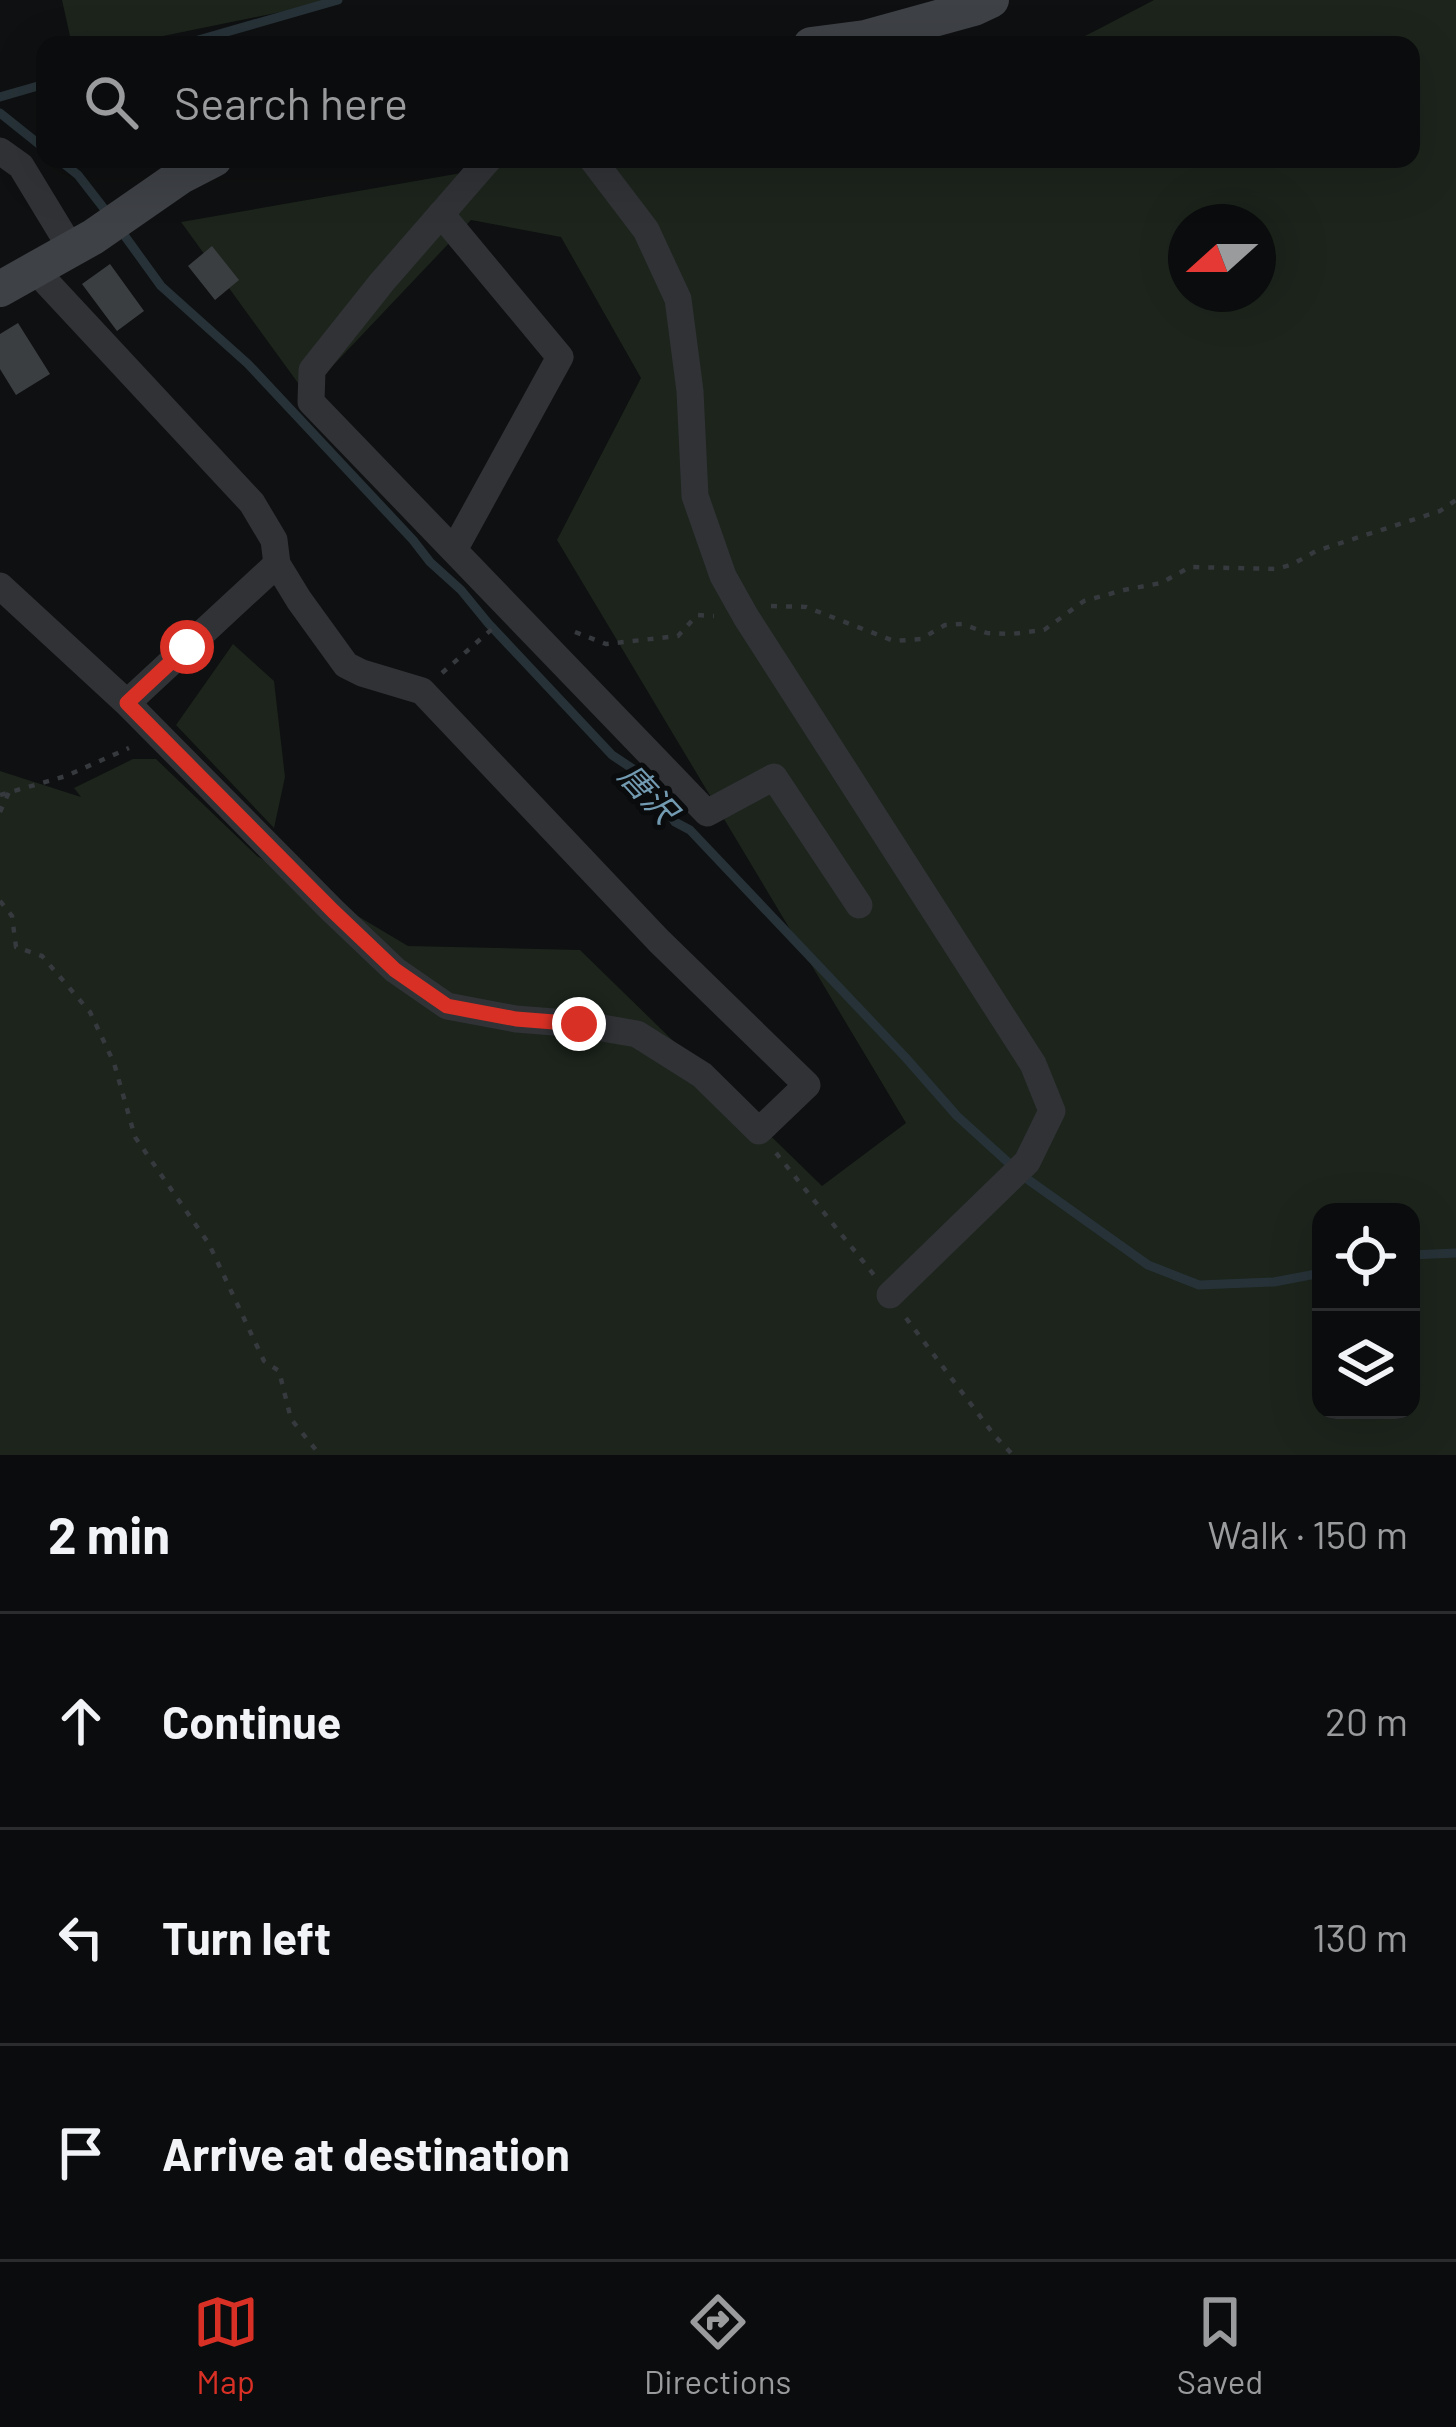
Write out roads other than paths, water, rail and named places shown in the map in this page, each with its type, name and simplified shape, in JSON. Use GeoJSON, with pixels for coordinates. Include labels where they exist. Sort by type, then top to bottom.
{"type":"FeatureCollection","features":[{"type":"Feature","properties":{"kind":"main road"},"geometry":{"type":"LineString","coordinates":[[872,36],[992,0]]}},
{"type":"Feature","properties":{"kind":"main road"},"geometry":{"type":"LineString","coordinates":[[0,289],[82,243],[197,168]]}},
{"type":"Feature","properties":{"kind":"street"},"geometry":{"type":"LineString","coordinates":[[0,151],[21,166],[82,243]]}},
{"type":"Feature","properties":{"kind":"street"},"geometry":{"type":"LineString","coordinates":[[481,168],[312,370],[310,402],[454,550],[509,615],[707,813],[774,777],[859,905]]}},
{"type":"Feature","properties":{"kind":"street"},"geometry":{"type":"LineString","coordinates":[[599,168],[646,230],[678,298],[690,391],[695,496],[723,576],[1033,1064],[1052,1111],[1028,1162],[890,1295]]}},
{"type":"Feature","properties":{"kind":"street"},"geometry":{"type":"LineString","coordinates":[[441,214],[560,357],[454,550]]}},
{"type":"Feature","properties":{"kind":"street"},"geometry":{"type":"LineString","coordinates":[[0,586],[127,703],[395,970],[447,1006],[637,1034],[702,1075],[759,1131],[808,1085],[659,940],[422,691],[346,664],[299,600],[278,564],[274,540],[252,503],[36,271]]}},
{"type":"Feature","properties":{"kind":"street"},"geometry":{"type":"LineString","coordinates":[[127,703],[278,564]]}},
{"type":"Feature","properties":{"kind":"waterway"},"geometry":{"type":"LineString","coordinates":[[212,36],[338,0]]}},
{"type":"Feature","properties":{"kind":"waterway"},"geometry":{"type":"LineString","coordinates":[[0,97],[36,87]]}},
{"type":"Feature","properties":{"kind":"waterway","name":"唐沢"},"geometry":{"type":"LineString","coordinates":[[0,113],[36,142]]}},
{"type":"Feature","properties":{"kind":"waterway","name":"唐沢"},"geometry":{"type":"LineString","coordinates":[[69,168],[109,215]]}},
{"type":"Feature","properties":{"kind":"waterway","name":"唐沢"},"geometry":{"type":"LineString","coordinates":[[119,228],[161,286],[248,364],[612,755],[636,771],[675,822],[690,830],[957,1116],[1023,1176],[1148,1265],[1199,1285],[1274,1282],[1312,1275]]}},
{"type":"Feature","properties":{"kind":"waterway","name":"唐沢"},"geometry":{"type":"LineString","coordinates":[[1420,1255],[1456,1253]]}}]}
